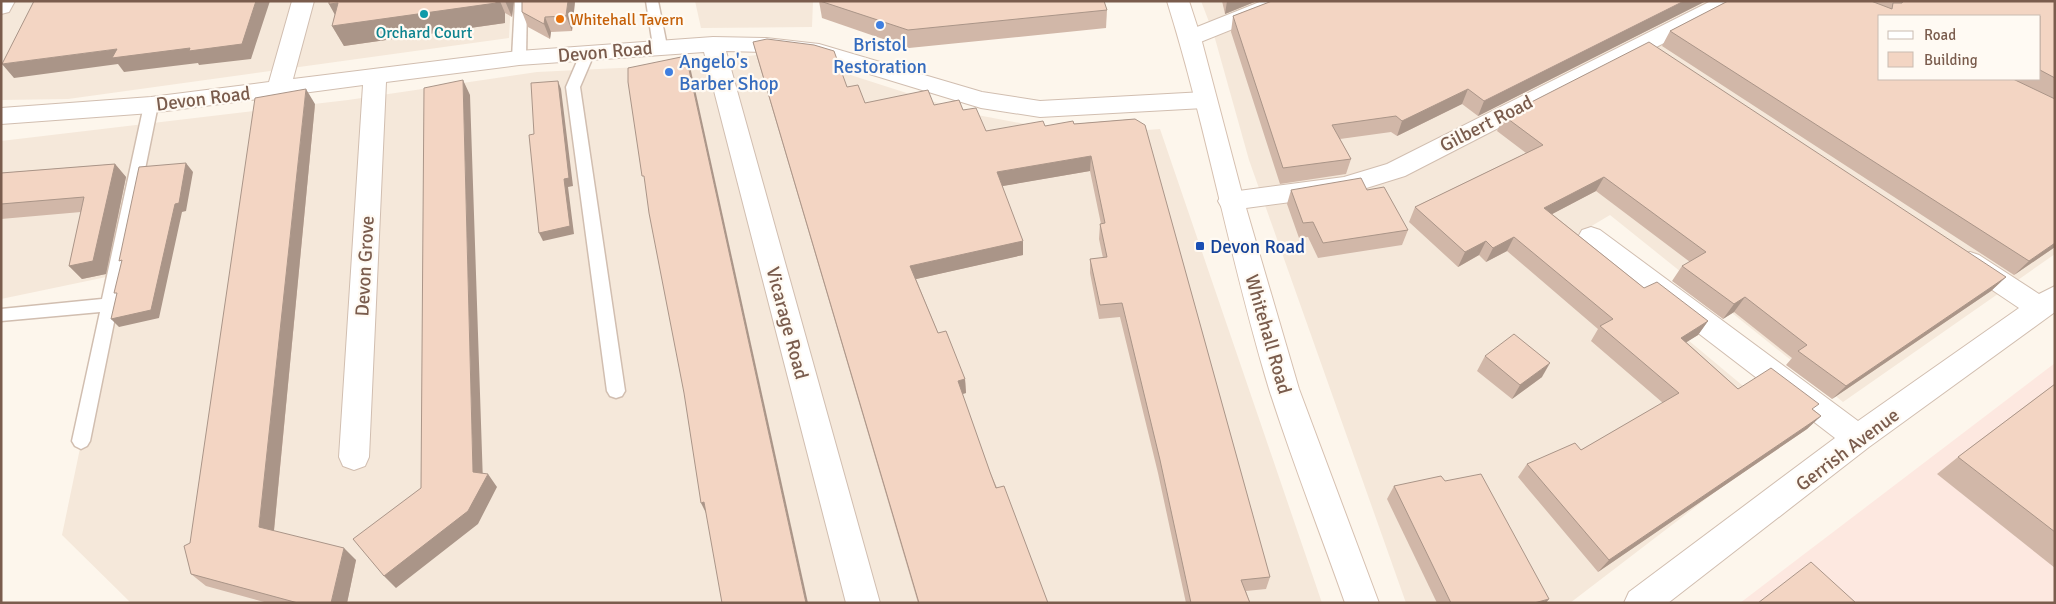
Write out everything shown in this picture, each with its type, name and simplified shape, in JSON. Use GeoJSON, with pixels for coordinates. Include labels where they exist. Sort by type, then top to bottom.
{"type":"FeatureCollection","features":[{"type":"Feature","properties":{"kind":"street"},"geometry":{"type":"LineString","coordinates":[[1,7],[4,1]]}},
{"type":"Feature","properties":{"kind":"street"},"geometry":{"type":"LineString","coordinates":[[279,88],[303,1]]}},
{"type":"Feature","properties":{"kind":"street","name":"Whitehall Road"},"geometry":{"type":"LineString","coordinates":[[1178,1],[1190,38],[1204,100],[1231,201],[1284,389],[1362,603]]}},
{"type":"Feature","properties":{"kind":"street"},"geometry":{"type":"LineString","coordinates":[[1190,38],[1282,1]]}},
{"type":"Feature","properties":{"kind":"street","name":"Gilbert Road"},"geometry":{"type":"LineString","coordinates":[[1231,201],[1344,186],[1396,170],[1640,44],[1728,1]]}},
{"type":"Feature","properties":{"kind":"street","name":"Devon Road"},"geometry":{"type":"LineString","coordinates":[[1,116],[151,105],[519,58],[660,46],[713,44],[766,45],[819,51],[981,100],[1040,109],[1204,100]]}},
{"type":"Feature","properties":{"kind":"street","name":"Vicarage Road"},"geometry":{"type":"LineString","coordinates":[[713,44],[863,603]]}},
{"type":"Feature","properties":{"kind":"street"},"geometry":{"type":"LineString","coordinates":[[1640,44],[1665,61]]}},
{"type":"Feature","properties":{"kind":"street","name":"Devon Grove"},"geometry":{"type":"LineString","coordinates":[[354,457],[375,76]]}},
{"type":"Feature","properties":{"kind":"street"},"geometry":{"type":"LineString","coordinates":[[1591,237],[1858,438]]}},
{"type":"Feature","properties":{"kind":"street"},"geometry":{"type":"LineString","coordinates":[[1948,248],[2047,303]]}},
{"type":"Feature","properties":{"kind":"street","name":"Gerrish Avenue"},"geometry":{"type":"LineString","coordinates":[[1641,603],[1858,438],[2047,303]]}},
{"type":"Feature","properties":{"kind":"lane"},"geometry":{"type":"LineString","coordinates":[[519,58],[521,1]]}},
{"type":"Feature","properties":{"kind":"lane"},"geometry":{"type":"LineString","coordinates":[[652,1],[660,46]]}},
{"type":"Feature","properties":{"kind":"lane"},"geometry":{"type":"LineString","coordinates":[[588,52],[573,87],[616,391]]}},
{"type":"Feature","properties":{"kind":"lane"},"geometry":{"type":"LineString","coordinates":[[81,441],[151,105]]}},
{"type":"Feature","properties":{"kind":"lane"},"geometry":{"type":"LineString","coordinates":[[1,316],[110,305]]}},
{"type":"Feature","properties":{"kind":"shaded area"},"geometry":{"type":"Polygon","coordinates":[[[1,1],[511,1],[509,38],[68,99],[1,100],[1,1]]]}},
{"type":"Feature","properties":{"kind":"shaded area"},"geometry":{"type":"Polygon","coordinates":[[[695,1],[813,1],[812,27],[701,28],[695,1]]]}},
{"type":"Feature","properties":{"kind":"shaded area"},"geometry":{"type":"Polygon","coordinates":[[[1201,1],[2055,1],[2055,254],[1843,402],[1610,215],[1568,240],[1796,430],[1570,603],[1406,603],[1249,160],[1214,35],[1201,1]]]}},
{"type":"Feature","properties":{"kind":"shaded area"},"geometry":{"type":"Polygon","coordinates":[[[779,52],[972,114],[1083,135],[1160,129],[1322,603],[131,603],[62,535],[116,275],[1,299],[1,141],[348,100],[537,72],[681,65],[779,52]]]}},
{"type":"Feature","properties":{"kind":"shaded area"},"geometry":{"type":"Polygon","coordinates":[[[2055,363],[2055,603],[1740,603],[2055,363]]]}},
{"type":"Feature","properties":{"kind":"building"},"geometry":{"type":"Polygon","coordinates":[[[34,1],[256,1],[242,44],[189,51],[190,48],[112,58],[117,49],[2,64],[34,1]]]}},
{"type":"Feature","properties":{"kind":"building"},"geometry":{"type":"Polygon","coordinates":[[[329,1],[496,1],[496,3],[332,26],[338,3],[329,4],[329,1]]]}},
{"type":"Feature","properties":{"kind":"building"},"geometry":{"type":"Polygon","coordinates":[[[522,1],[568,1],[566,16],[545,17],[544,24],[522,12],[522,1]]]}},
{"type":"Feature","properties":{"kind":"building"},"geometry":{"type":"Polygon","coordinates":[[[820,1],[1104,1],[1107,10],[908,30],[820,1]]]}},
{"type":"Feature","properties":{"kind":"building"},"geometry":{"type":"Polygon","coordinates":[[[1272,1],[1684,1],[1484,101],[1468,89],[1402,121],[1396,116],[1332,125],[1351,159],[1283,168],[1233,16],[1272,1]]]}},
{"type":"Feature","properties":{"kind":"building"},"geometry":{"type":"Polygon","coordinates":[[[1728,1],[1871,1],[1892,9],[1893,3],[1902,3],[1903,1],[2055,1],[2055,78],[2041,71],[2041,15],[1878,15],[1878,80],[2015,80],[2055,99],[2055,243],[2029,261],[1670,31],[1728,1]]]}},
{"type":"Feature","properties":{"kind":"building"},"geometry":{"type":"Polygon","coordinates":[[[767,39],[814,45],[834,51],[847,87],[858,85],[865,103],[928,90],[934,105],[959,100],[963,110],[976,108],[986,131],[1043,121],[1045,126],[1073,121],[1074,124],[1135,119],[1145,125],[1270,577],[1241,580],[1250,603],[1191,603],[1160,460],[1122,303],[1100,305],[1090,259],[1107,257],[1100,224],[1105,223],[1091,156],[997,172],[1023,241],[910,266],[938,333],[946,331],[965,379],[958,381],[996,488],[1004,486],[1048,603],[919,603],[753,42],[767,39]]]}},
{"type":"Feature","properties":{"kind":"building"},"geometry":{"type":"Polygon","coordinates":[[[1649,42],[2006,277],[1846,386],[1798,351],[1807,345],[1745,297],[1734,304],[1682,266],[1706,252],[1604,177],[1544,208],[1644,288],[1657,282],[1708,321],[1681,338],[1738,389],[1771,368],[1819,404],[1812,409],[1821,416],[1609,560],[1527,464],[1575,443],[1581,450],[1679,393],[1600,326],[1613,319],[1514,237],[1493,248],[1486,241],[1465,252],[1415,207],[1543,145],[1504,116],[1649,42]]]}},
{"type":"Feature","properties":{"kind":"building"},"geometry":{"type":"Polygon","coordinates":[[[686,56],[806,603],[722,603],[704,502],[701,503],[684,393],[649,213],[644,176],[642,176],[628,82],[628,68],[686,56]]]}},
{"type":"Feature","properties":{"kind":"building"},"geometry":{"type":"Polygon","coordinates":[[[463,80],[473,472],[488,474],[468,511],[384,576],[353,539],[421,488],[424,88],[463,80]]]}},
{"type":"Feature","properties":{"kind":"building"},"geometry":{"type":"Polygon","coordinates":[[[558,81],[569,178],[564,179],[570,226],[539,233],[529,135],[534,134],[531,83],[558,81]]]}},
{"type":"Feature","properties":{"kind":"building"},"geometry":{"type":"Polygon","coordinates":[[[306,89],[259,527],[344,548],[331,603],[298,603],[191,574],[184,546],[190,543],[255,98],[306,89]]]}},
{"type":"Feature","properties":{"kind":"building"},"geometry":{"type":"Polygon","coordinates":[[[186,163],[179,203],[175,204],[151,310],[111,319],[117,293],[114,293],[122,260],[119,261],[139,167],[186,163]]]}},
{"type":"Feature","properties":{"kind":"building"},"geometry":{"type":"Polygon","coordinates":[[[115,164],[93,261],[69,266],[84,197],[1,204],[1,173],[115,164]]]}},
{"type":"Feature","properties":{"kind":"building"},"geometry":{"type":"Polygon","coordinates":[[[1361,178],[1367,190],[1384,187],[1408,230],[1323,243],[1313,222],[1303,223],[1291,190],[1361,178]]]}},
{"type":"Feature","properties":{"kind":"building"},"geometry":{"type":"Polygon","coordinates":[[[1514,334],[1550,363],[1520,385],[1485,356],[1514,334]]]}},
{"type":"Feature","properties":{"kind":"building"},"geometry":{"type":"Polygon","coordinates":[[[2055,384],[2055,532],[1958,457],[2055,384]]]}},
{"type":"Feature","properties":{"kind":"building"},"geometry":{"type":"Polygon","coordinates":[[[1481,474],[1549,599],[1534,603],[1451,603],[1394,486],[1441,476],[1445,481],[1481,474]]]}},
{"type":"Feature","properties":{"kind":"building"},"geometry":{"type":"Polygon","coordinates":[[[1811,562],[1856,603],[1758,603],[1811,562]]]}},
{"type":"Feature","properties":{"kind":"place","name":"Orchard Court"},"geometry":{"type":"Point","coordinates":[424,14]}},
{"type":"Feature","properties":{"kind":"place","name":"Whitehall Tavern"},"geometry":{"type":"Point","coordinates":[560,19]}},
{"type":"Feature","properties":{"kind":"place","name":"Bristol Restoration"},"geometry":{"type":"Point","coordinates":[880,25]}},
{"type":"Feature","properties":{"kind":"place","name":"Angelo's Barber Shop"},"geometry":{"type":"Point","coordinates":[669,72]}},
{"type":"Feature","properties":{"kind":"place","name":"Devon Road"},"geometry":{"type":"Point","coordinates":[1200,246]}}]}
